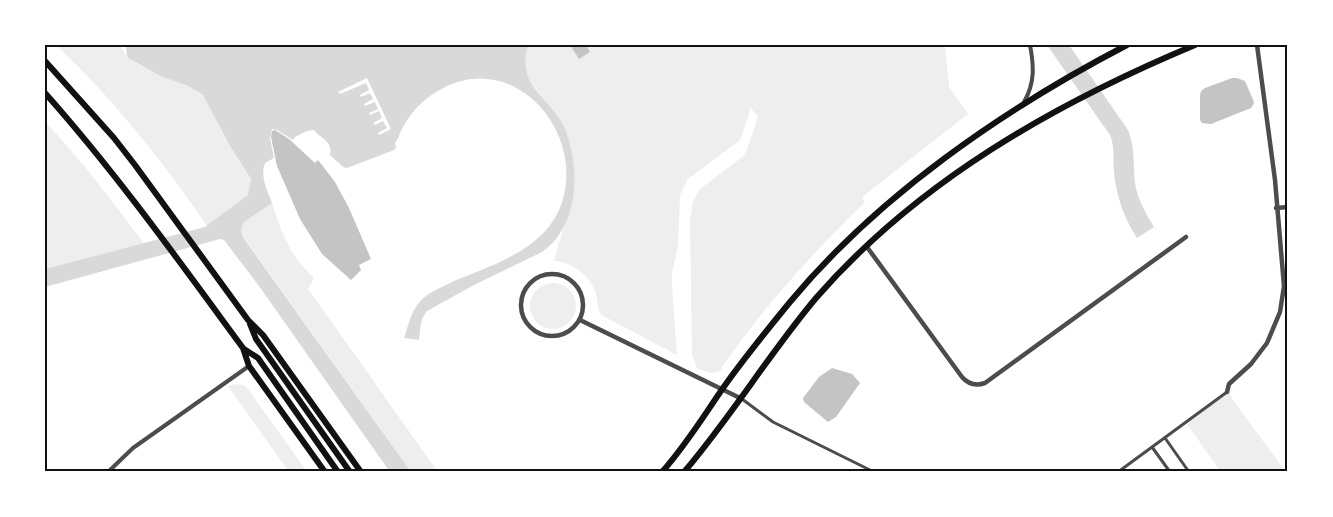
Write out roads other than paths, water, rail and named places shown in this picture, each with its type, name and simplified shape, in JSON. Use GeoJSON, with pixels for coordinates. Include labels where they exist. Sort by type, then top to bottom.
{"type":"FeatureCollection","features":[{"type":"Feature","properties":{"kind":"main road"},"geometry":{"type":"LineString","coordinates":[[662,472],[690,438],[722,389],[791,302],[856,232],[933,168],[1023,104],[1089,64],[1127,45]]}},
{"type":"Feature","properties":{"kind":"main road"},"geometry":{"type":"LineString","coordinates":[[684,472],[703,450],[753,378],[817,298],[867,247],[926,196],[1013,134],[1104,85],[1195,45]]}},
{"type":"Feature","properties":{"kind":"main road"},"geometry":{"type":"LineString","coordinates":[[45,61],[114,138],[185,231],[248,320],[263,335],[361,472]]}},
{"type":"Feature","properties":{"kind":"main road"},"geometry":{"type":"LineString","coordinates":[[45,93],[104,161],[174,253],[243,348],[249,366],[325,472]]}},
{"type":"Feature","properties":{"kind":"main road"},"geometry":{"type":"LineString","coordinates":[[248,320],[256,339],[350,472]]}},
{"type":"Feature","properties":{"kind":"main road"},"geometry":{"type":"LineString","coordinates":[[243,348],[258,358],[338,472]]}},
{"type":"Feature","properties":{"kind":"street"},"geometry":{"type":"LineString","coordinates":[[1023,104],[1030,92],[1033,76],[1030,45]]}},
{"type":"Feature","properties":{"kind":"street"},"geometry":{"type":"LineString","coordinates":[[1118,472],[1227,392],[1229,384],[1245,371],[1262,351],[1280,312],[1284,277],[1257,45]]}},
{"type":"Feature","properties":{"kind":"street"},"geometry":{"type":"LineString","coordinates":[[1276,208],[1288,207]]}},
{"type":"Feature","properties":{"kind":"street"},"geometry":{"type":"LineString","coordinates":[[867,247],[962,377],[968,383],[977,385],[985,383],[1186,237]]}},
{"type":"Feature","properties":{"kind":"street"},"geometry":{"type":"LineString","coordinates":[[544,274],[557,274],[570,279],[581,294],[583,312],[580,320],[562,335],[551,337],[539,334],[530,328],[523,318],[520,303],[525,288],[544,274]]}},
{"type":"Feature","properties":{"kind":"street"},"geometry":{"type":"LineString","coordinates":[[580,320],[740,398],[773,422],[874,472]]}},
{"type":"Feature","properties":{"kind":"street"},"geometry":{"type":"LineString","coordinates":[[108,472],[133,448],[249,366]]}},
{"type":"Feature","properties":{"kind":"street"},"geometry":{"type":"LineString","coordinates":[[1164,438],[1189,472]]}},
{"type":"Feature","properties":{"kind":"street"},"geometry":{"type":"LineString","coordinates":[[1152,447],[1170,472]]}}]}
